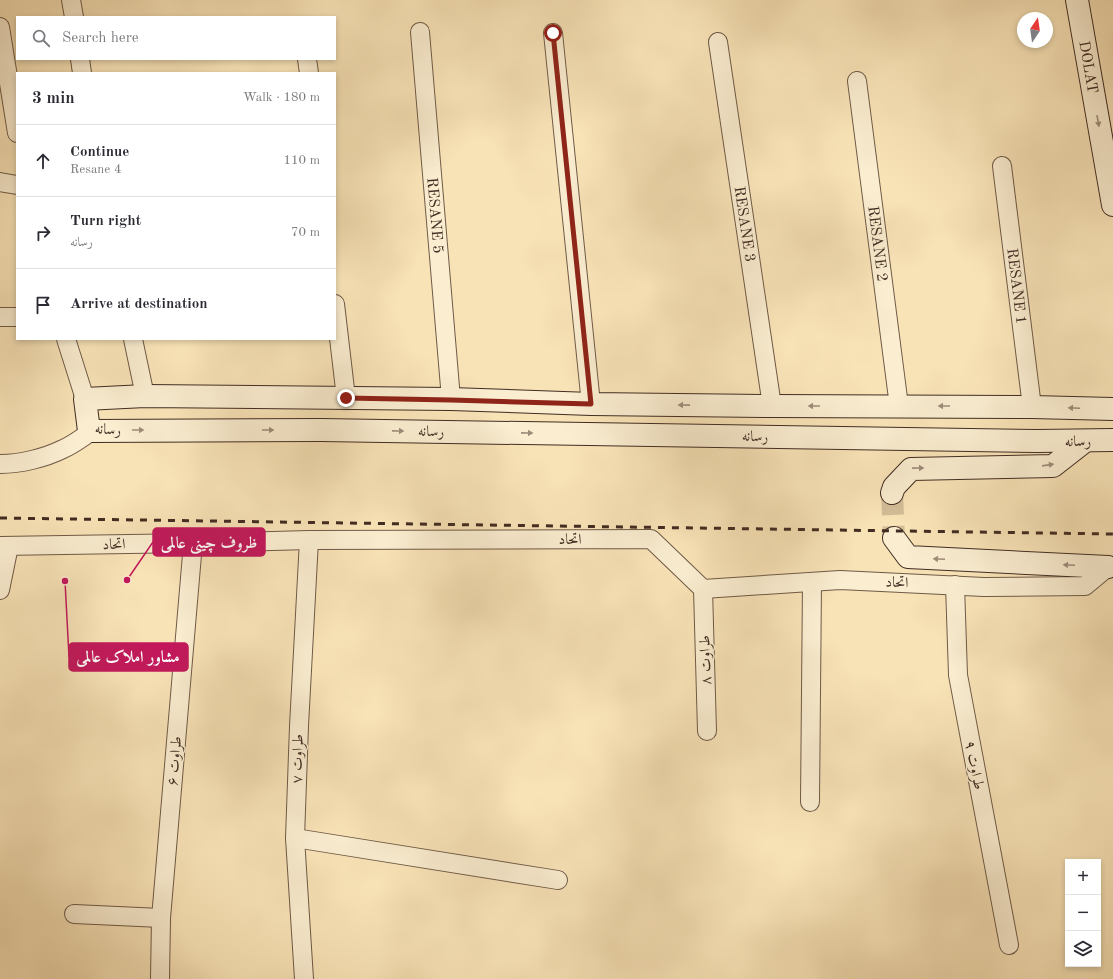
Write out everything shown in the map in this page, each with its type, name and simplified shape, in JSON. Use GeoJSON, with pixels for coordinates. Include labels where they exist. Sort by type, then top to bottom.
{"type":"FeatureCollection","features":[{"type":"Feature","properties":{"kind":"street"},"geometry":{"type":"LineString","coordinates":[[71,0],[74,16]]}},
{"type":"Feature","properties":{"kind":"street","name":"DOLAT"},"geometry":{"type":"LineString","coordinates":[[1077,0],[1113,205]]}},
{"type":"Feature","properties":{"kind":"street"},"geometry":{"type":"LineString","coordinates":[[0,27],[16,127]]}},
{"type":"Feature","properties":{"kind":"street","name":"RESANE 5"},"geometry":{"type":"LineString","coordinates":[[420,32],[451,400]]}},
{"type":"Feature","properties":{"kind":"street"},"geometry":{"type":"LineString","coordinates":[[553,33],[591,404]]}},
{"type":"Feature","properties":{"kind":"street","name":"RESANE 3"},"geometry":{"type":"LineString","coordinates":[[718,42],[772,406]]}},
{"type":"Feature","properties":{"kind":"street"},"geometry":{"type":"LineString","coordinates":[[80,60],[82,72]]}},
{"type":"Feature","properties":{"kind":"street"},"geometry":{"type":"LineString","coordinates":[[307,60],[309,72]]}},
{"type":"Feature","properties":{"kind":"street","name":"RESANE 2"},"geometry":{"type":"LineString","coordinates":[[857,81],[899,406]]}},
{"type":"Feature","properties":{"kind":"street","name":"RESANE 1"},"geometry":{"type":"LineString","coordinates":[[1002,166],[1032,406]]}},
{"type":"Feature","properties":{"kind":"street"},"geometry":{"type":"LineString","coordinates":[[0,182],[16,185]]}},
{"type":"Feature","properties":{"kind":"street"},"geometry":{"type":"LineString","coordinates":[[336,313],[346,398]]}},
{"type":"Feature","properties":{"kind":"street"},"geometry":{"type":"LineString","coordinates":[[0,317],[16,317]]}},
{"type":"Feature","properties":{"kind":"street"},"geometry":{"type":"LineString","coordinates":[[66,340],[85,398]]}},
{"type":"Feature","properties":{"kind":"street"},"geometry":{"type":"LineString","coordinates":[[133,340],[145,396]]}},
{"type":"Feature","properties":{"kind":"street","name":"رسانه"},"geometry":{"type":"LineString","coordinates":[[1113,409],[1032,406],[591,404],[346,398],[145,396],[85,398],[89,431],[321,430],[1085,441],[1113,440]]}},
{"type":"Feature","properties":{"kind":"street"},"geometry":{"type":"LineString","coordinates":[[0,464],[8,464],[39,457],[64,449],[92,431]]}},
{"type":"Feature","properties":{"kind":"street"},"geometry":{"type":"LineString","coordinates":[[892,493],[894,487],[911,468],[1053,466],[1085,441]]}},
{"type":"Feature","properties":{"kind":"street"},"geometry":{"type":"LineString","coordinates":[[894,538],[908,557],[1111,571]]}},
{"type":"Feature","properties":{"kind":"street","name":"اتحاد"},"geometry":{"type":"LineString","coordinates":[[4,546],[193,544],[309,540],[651,539],[703,589],[840,580],[984,587],[1085,586],[1111,571]]}},
{"type":"Feature","properties":{"kind":"street","name":"طراوت ۷"},"geometry":{"type":"LineString","coordinates":[[304,979],[295,838],[299,726],[309,540]]}},
{"type":"Feature","properties":{"kind":"street","name":"طراوت ۶"},"geometry":{"type":"LineString","coordinates":[[160,979],[161,918],[193,544]]}},
{"type":"Feature","properties":{"kind":"street"},"geometry":{"type":"LineString","coordinates":[[0,590],[4,546]]}},
{"type":"Feature","properties":{"kind":"street"},"geometry":{"type":"LineString","coordinates":[[810,802],[812,582]]}},
{"type":"Feature","properties":{"kind":"street","name":"طراوت ۹"},"geometry":{"type":"LineString","coordinates":[[955,585],[958,675],[1009,944]]}},
{"type":"Feature","properties":{"kind":"street","name":"طراوت ۸"},"geometry":{"type":"LineString","coordinates":[[703,589],[707,731]]}},
{"type":"Feature","properties":{"kind":"street"},"geometry":{"type":"LineString","coordinates":[[295,838],[558,880]]}},
{"type":"Feature","properties":{"kind":"street"},"geometry":{"type":"LineString","coordinates":[[74,914],[161,918]]}},
{"type":"Feature","properties":{"kind":"tunnel"},"geometry":{"type":"LineString","coordinates":[[892,493],[894,538]]}},
{"type":"Feature","properties":{"kind":"railway"},"geometry":{"type":"LineString","coordinates":[[0,518],[1113,534]]}},
{"type":"Feature","properties":{"kind":"place","name":"ظروف چینی عالمی"},"geometry":{"type":"Point","coordinates":[127,580]}},
{"type":"Feature","properties":{"kind":"place","name":"مشاور املاک عالمی"},"geometry":{"type":"Point","coordinates":[65,581]}},
{"type":"Feature","properties":{"kind":"route"},"geometry":{"type":"LineString","coordinates":[[346,398],[591,404],[553,33]]}}]}
